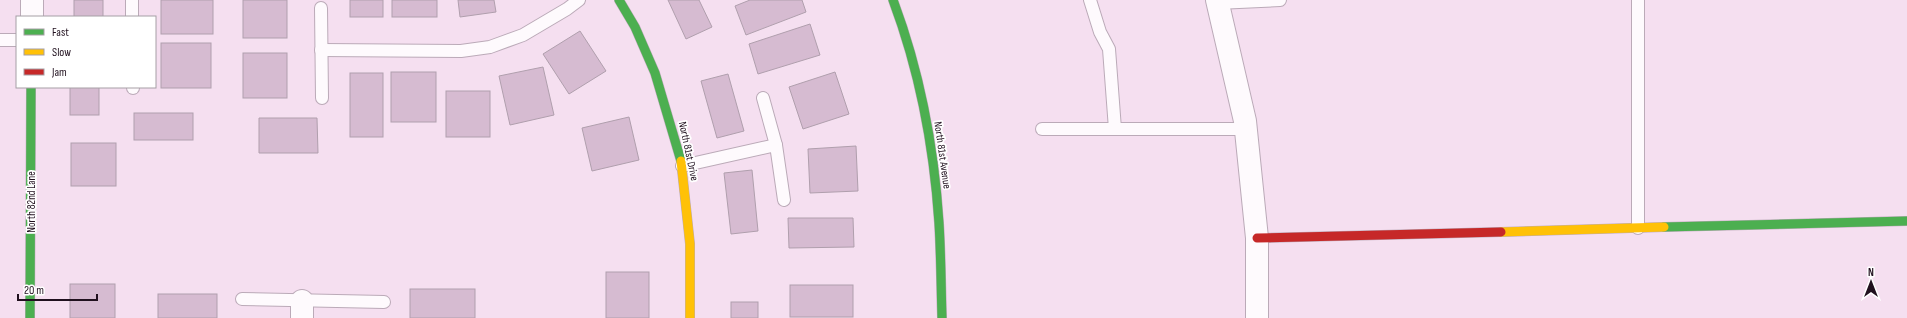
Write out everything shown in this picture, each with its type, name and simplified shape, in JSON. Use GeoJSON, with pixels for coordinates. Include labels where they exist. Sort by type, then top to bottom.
{"type":"FeatureCollection","features":[{"type":"Feature","properties":{"kind":"street"},"geometry":{"type":"LineString","coordinates":[[32,0],[32,16]]}},
{"type":"Feature","properties":{"kind":"street","name":"North 81st Drive"},"geometry":{"type":"LineString","coordinates":[[619,0],[635,27],[656,73],[682,166],[690,244],[690,318]]}},
{"type":"Feature","properties":{"kind":"street","name":"North 81st Avenue"},"geometry":{"type":"LineString","coordinates":[[893,0],[917,73],[931,143],[938,212],[942,318]]}},
{"type":"Feature","properties":{"kind":"street"},"geometry":{"type":"LineString","coordinates":[[1217,1],[1246,129],[1257,238],[1257,318]]}},
{"type":"Feature","properties":{"kind":"street","name":"North 82nd Lane"},"geometry":{"type":"LineString","coordinates":[[30,318],[31,88]]}},
{"type":"Feature","properties":{"kind":"street"},"geometry":{"type":"LineString","coordinates":[[1257,238],[1907,221]]}},
{"type":"Feature","properties":{"kind":"lane"},"geometry":{"type":"LineString","coordinates":[[132,0],[132,16]]}},
{"type":"Feature","properties":{"kind":"lane"},"geometry":{"type":"LineString","coordinates":[[321,50],[461,51],[490,47],[523,35],[567,9],[579,0]]}},
{"type":"Feature","properties":{"kind":"lane"},"geometry":{"type":"LineString","coordinates":[[1090,0],[1100,32],[1109,49],[1115,129]]}},
{"type":"Feature","properties":{"kind":"lane"},"geometry":{"type":"LineString","coordinates":[[1217,1],[1280,0]]}},
{"type":"Feature","properties":{"kind":"lane"},"geometry":{"type":"LineString","coordinates":[[1638,0],[1638,228]]}},
{"type":"Feature","properties":{"kind":"lane"},"geometry":{"type":"LineString","coordinates":[[321,8],[322,98]]}},
{"type":"Feature","properties":{"kind":"lane"},"geometry":{"type":"LineString","coordinates":[[0,40],[16,40]]}},
{"type":"Feature","properties":{"kind":"lane"},"geometry":{"type":"LineString","coordinates":[[763,98],[776,145],[784,200]]}},
{"type":"Feature","properties":{"kind":"lane"},"geometry":{"type":"LineString","coordinates":[[1042,129],[1246,129]]}},
{"type":"Feature","properties":{"kind":"lane"},"geometry":{"type":"LineString","coordinates":[[682,166],[776,145]]}},
{"type":"Feature","properties":{"kind":"lane"},"geometry":{"type":"LineString","coordinates":[[242,299],[302,309],[384,302]]}},
{"type":"Feature","properties":{"kind":"building"},"geometry":{"type":"Polygon","coordinates":[[[74,0],[103,0],[103,16],[74,16],[74,0]]]}},
{"type":"Feature","properties":{"kind":"building"},"geometry":{"type":"Polygon","coordinates":[[[161,0],[213,0],[213,34],[161,34],[161,0]]]}},
{"type":"Feature","properties":{"kind":"building"},"geometry":{"type":"Polygon","coordinates":[[[243,0],[287,0],[287,38],[243,38],[243,0]]]}},
{"type":"Feature","properties":{"kind":"building"},"geometry":{"type":"Polygon","coordinates":[[[350,0],[383,0],[383,17],[350,17],[350,0]]]}},
{"type":"Feature","properties":{"kind":"building"},"geometry":{"type":"Polygon","coordinates":[[[392,0],[437,0],[437,17],[392,17],[392,0]]]}},
{"type":"Feature","properties":{"kind":"building"},"geometry":{"type":"Polygon","coordinates":[[[458,0],[494,0],[496,12],[460,17],[458,0]]]}},
{"type":"Feature","properties":{"kind":"building"},"geometry":{"type":"Polygon","coordinates":[[[668,0],[699,0],[712,27],[686,39],[668,0]]]}},
{"type":"Feature","properties":{"kind":"building"},"geometry":{"type":"Polygon","coordinates":[[[750,0],[802,0],[806,12],[746,35],[735,6],[750,0]]]}},
{"type":"Feature","properties":{"kind":"building"},"geometry":{"type":"Polygon","coordinates":[[[810,24],[820,55],[758,74],[749,44],[810,24]]]}},
{"type":"Feature","properties":{"kind":"building"},"geometry":{"type":"Polygon","coordinates":[[[580,31],[606,71],[569,94],[543,54],[580,31]]]}},
{"type":"Feature","properties":{"kind":"building"},"geometry":{"type":"Polygon","coordinates":[[[161,43],[211,43],[211,88],[161,88],[161,43]]]}},
{"type":"Feature","properties":{"kind":"building"},"geometry":{"type":"Polygon","coordinates":[[[243,53],[287,53],[287,98],[243,98],[243,53]]]}},
{"type":"Feature","properties":{"kind":"building"},"geometry":{"type":"Polygon","coordinates":[[[543,67],[554,115],[510,125],[499,76],[543,67]]]}},
{"type":"Feature","properties":{"kind":"building"},"geometry":{"type":"Polygon","coordinates":[[[391,72],[436,72],[436,122],[391,122],[391,72]]]}},
{"type":"Feature","properties":{"kind":"building"},"geometry":{"type":"Polygon","coordinates":[[[835,72],[849,114],[803,129],[789,87],[835,72]]]}},
{"type":"Feature","properties":{"kind":"building"},"geometry":{"type":"Polygon","coordinates":[[[350,73],[383,73],[383,137],[350,137],[350,73]]]}},
{"type":"Feature","properties":{"kind":"building"},"geometry":{"type":"Polygon","coordinates":[[[728,74],[744,131],[717,138],[701,81],[728,74]]]}},
{"type":"Feature","properties":{"kind":"building"},"geometry":{"type":"Polygon","coordinates":[[[70,88],[99,88],[99,115],[70,115],[70,88]]]}},
{"type":"Feature","properties":{"kind":"building"},"geometry":{"type":"Polygon","coordinates":[[[446,91],[490,91],[490,137],[446,137],[446,91]]]}},
{"type":"Feature","properties":{"kind":"building"},"geometry":{"type":"Polygon","coordinates":[[[134,113],[193,113],[193,140],[134,140],[134,113]]]}},
{"type":"Feature","properties":{"kind":"building"},"geometry":{"type":"Polygon","coordinates":[[[629,117],[639,160],[592,171],[582,128],[629,117]]]}},
{"type":"Feature","properties":{"kind":"building"},"geometry":{"type":"Polygon","coordinates":[[[259,118],[317,118],[318,153],[259,153],[259,118]]]}},
{"type":"Feature","properties":{"kind":"building"},"geometry":{"type":"Polygon","coordinates":[[[71,143],[116,143],[116,186],[71,186],[71,143]]]}},
{"type":"Feature","properties":{"kind":"building"},"geometry":{"type":"Polygon","coordinates":[[[856,146],[858,191],[810,193],[808,149],[856,146]]]}},
{"type":"Feature","properties":{"kind":"building"},"geometry":{"type":"Polygon","coordinates":[[[752,170],[758,231],[731,234],[724,173],[752,170]]]}},
{"type":"Feature","properties":{"kind":"building"},"geometry":{"type":"Polygon","coordinates":[[[788,218],[853,218],[854,247],[789,248],[788,218]]]}},
{"type":"Feature","properties":{"kind":"building"},"geometry":{"type":"Polygon","coordinates":[[[606,272],[649,272],[649,318],[606,318],[606,272]]]}},
{"type":"Feature","properties":{"kind":"building"},"geometry":{"type":"Polygon","coordinates":[[[70,284],[115,284],[115,318],[70,318],[70,284]]]}},
{"type":"Feature","properties":{"kind":"building"},"geometry":{"type":"Polygon","coordinates":[[[790,285],[853,285],[853,317],[790,317],[790,285]]]}},
{"type":"Feature","properties":{"kind":"building"},"geometry":{"type":"Polygon","coordinates":[[[410,289],[475,289],[475,318],[410,318],[410,289]]]}},
{"type":"Feature","properties":{"kind":"building"},"geometry":{"type":"Polygon","coordinates":[[[158,294],[217,294],[217,318],[158,318],[158,294]]]}},
{"type":"Feature","properties":{"kind":"building"},"geometry":{"type":"Polygon","coordinates":[[[731,302],[758,302],[758,318],[731,318],[731,302]]]}},
{"type":"Feature","properties":{"kind":"traffic: fast"},"geometry":{"type":"LineString","coordinates":[[619,0],[635,27],[655,73],[681,161]]}},
{"type":"Feature","properties":{"kind":"traffic: fast"},"geometry":{"type":"LineString","coordinates":[[893,0],[903,27],[918,82],[934,166],[941,259],[942,318]]}},
{"type":"Feature","properties":{"kind":"traffic: fast"},"geometry":{"type":"LineString","coordinates":[[30,318],[31,88]]}},
{"type":"Feature","properties":{"kind":"traffic: fast"},"geometry":{"type":"LineString","coordinates":[[1664,227],[1907,221]]}},
{"type":"Feature","properties":{"kind":"traffic: slow"},"geometry":{"type":"LineString","coordinates":[[681,161],[690,244],[690,318]]}},
{"type":"Feature","properties":{"kind":"traffic: slow"},"geometry":{"type":"LineString","coordinates":[[1501,232],[1664,227]]}},
{"type":"Feature","properties":{"kind":"traffic: jam"},"geometry":{"type":"LineString","coordinates":[[1257,238],[1501,232]]}}]}
